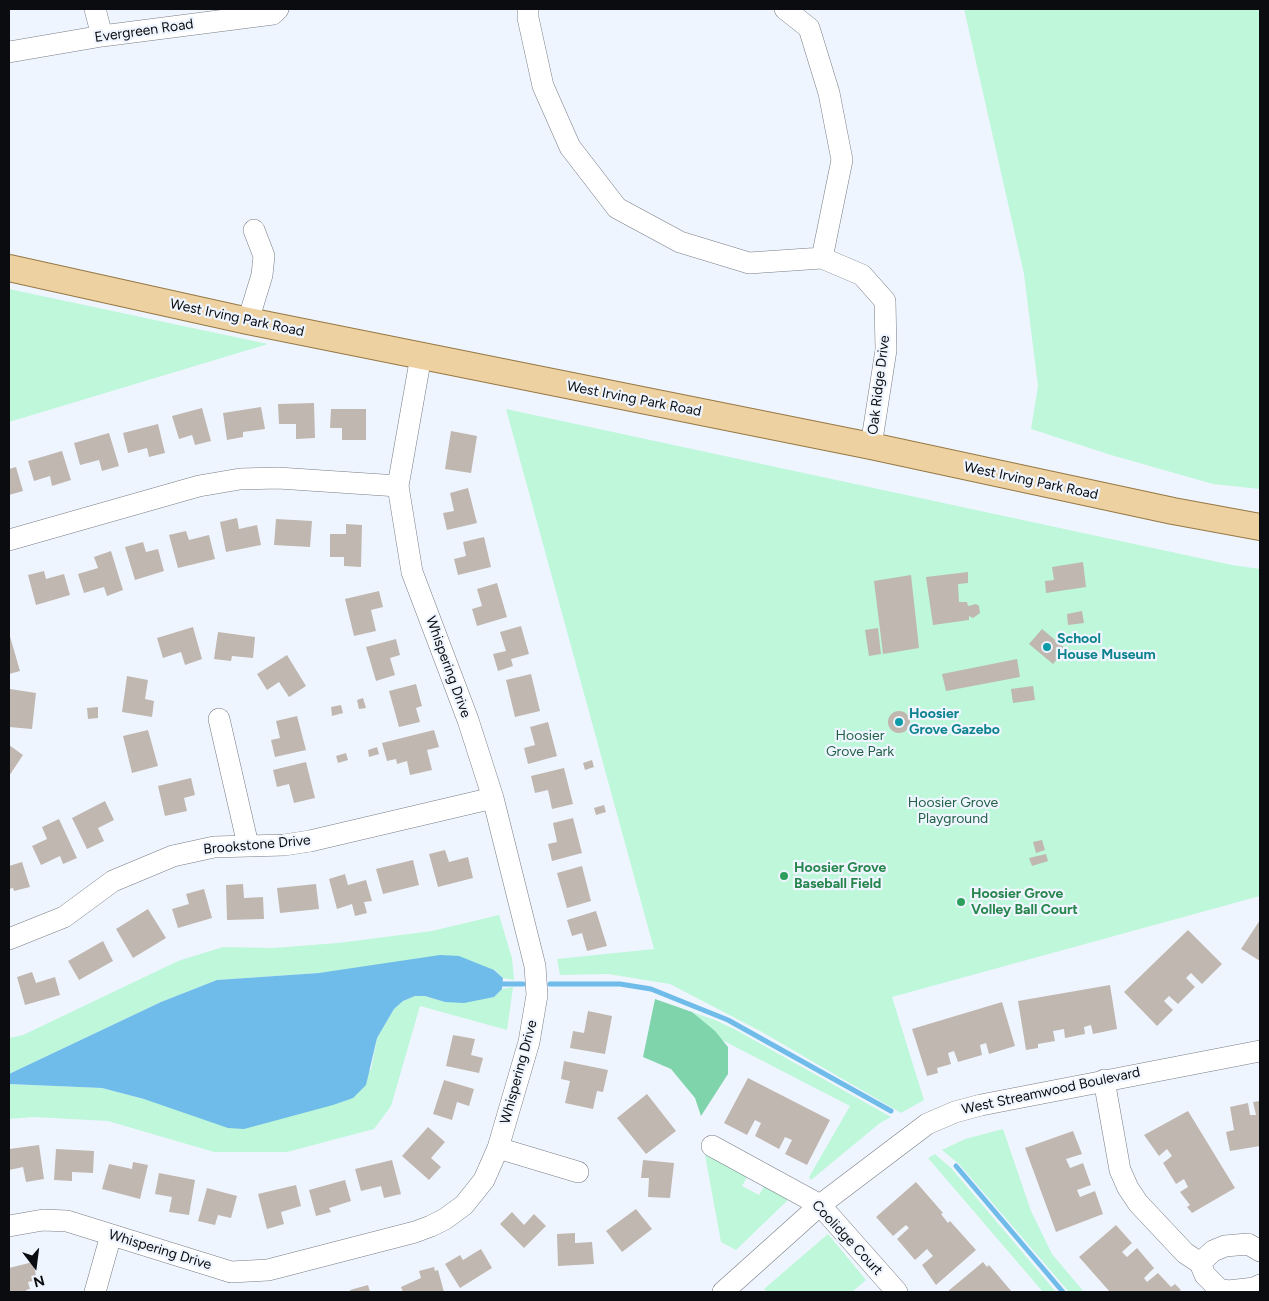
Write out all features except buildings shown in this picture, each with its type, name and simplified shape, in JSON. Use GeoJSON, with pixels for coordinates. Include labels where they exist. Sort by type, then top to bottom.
{"type":"FeatureCollection","features":[{"type":"Feature","properties":{"kind":"main road","name":"West Irving Park Road"},"geometry":{"type":"LineString","coordinates":[[9,268],[248,321],[871,446],[1173,511],[1260,527]]}},
{"type":"Feature","properties":{"kind":"street"},"geometry":{"type":"LineString","coordinates":[[95,9],[102,36]]}},
{"type":"Feature","properties":{"kind":"street","name":"Evergreen Road"},"geometry":{"type":"LineString","coordinates":[[9,52],[102,36],[273,14],[278,9]]}},
{"type":"Feature","properties":{"kind":"street","name":"Oak Ridge Drive"},"geometry":{"type":"LineString","coordinates":[[528,9],[528,18],[543,86],[570,147],[617,208],[680,242],[749,263],[822,258],[862,275],[885,301],[886,350],[871,446]]}},
{"type":"Feature","properties":{"kind":"street"},"geometry":{"type":"LineString","coordinates":[[786,9],[809,28],[829,93],[842,160],[822,258]]}},
{"type":"Feature","properties":{"kind":"street"},"geometry":{"type":"LineString","coordinates":[[248,321],[262,274],[264,256],[254,230]]}},
{"type":"Feature","properties":{"kind":"street","name":"Whispering Drive"},"geometry":{"type":"LineString","coordinates":[[9,1226],[44,1220],[66,1221],[231,1272],[268,1270],[415,1232],[445,1219],[475,1193],[484,1180],[498,1148],[529,1042],[537,995],[535,966],[528,930],[493,798],[468,720],[412,572],[398,486],[421,356]]}},
{"type":"Feature","properties":{"kind":"street"},"geometry":{"type":"LineString","coordinates":[[9,540],[199,486],[240,479],[278,478],[398,486]]}},
{"type":"Feature","properties":{"kind":"street"},"geometry":{"type":"LineString","coordinates":[[219,719],[248,845]]}},
{"type":"Feature","properties":{"kind":"street","name":"Brookstone Drive"},"geometry":{"type":"LineString","coordinates":[[9,939],[64,918],[113,881],[145,866],[181,854],[214,848],[248,845],[284,845],[344,835],[493,798]]}},
{"type":"Feature","properties":{"kind":"street","name":"West Streamwood Boulevard"},"geometry":{"type":"LineString","coordinates":[[724,1292],[820,1205],[927,1124],[955,1112],[981,1105],[1260,1051]]}},
{"type":"Feature","properties":{"kind":"street"},"geometry":{"type":"LineString","coordinates":[[1104,1080],[1120,1170],[1128,1188],[1138,1202],[1185,1253],[1200,1263],[1205,1275],[1219,1289],[1228,1291],[1255,1288],[1260,1285]]}},
{"type":"Feature","properties":{"kind":"street","name":"Coolidge Court"},"geometry":{"type":"LineString","coordinates":[[712,1146],[820,1205],[897,1292]]}},
{"type":"Feature","properties":{"kind":"street"},"geometry":{"type":"LineString","coordinates":[[498,1148],[578,1172]]}},
{"type":"Feature","properties":{"kind":"street"},"geometry":{"type":"LineString","coordinates":[[95,1292],[111,1235]]}},
{"type":"Feature","properties":{"kind":"street"},"geometry":{"type":"LineString","coordinates":[[1200,1263],[1212,1251],[1226,1246],[1248,1244],[1260,1251]]}},
{"type":"Feature","properties":{"kind":"green space"},"geometry":{"type":"Polygon","coordinates":[[[964,9],[1260,9],[1260,489],[1213,484],[1111,455],[1031,429],[1038,386],[1024,274],[964,9]]]}},
{"type":"Feature","properties":{"kind":"green space"},"geometry":{"type":"Polygon","coordinates":[[[9,289],[268,344],[9,422],[9,289]]]}},
{"type":"Feature","properties":{"kind":"green space","name":"Hoosier Grove Park"},"geometry":{"type":"Polygon","coordinates":[[[506,409],[1232,565],[1260,569],[1260,896],[892,997],[924,1100],[901,1113],[762,1032],[670,984],[608,974],[560,975],[557,959],[654,949],[506,409]]]}},
{"type":"Feature","properties":{"kind":"green space"},"geometry":{"type":"Polygon","coordinates":[[[499,915],[512,958],[514,980],[503,978],[495,970],[319,973],[217,980],[161,1002],[9,1074],[9,1038],[23,1035],[178,961],[223,947],[273,948],[338,943],[432,931],[499,915]]]}},
{"type":"Feature","properties":{"kind":"green space"},"geometry":{"type":"Polygon","coordinates":[[[513,987],[507,1030],[420,1006],[391,1106],[374,1129],[287,1152],[214,1152],[108,1121],[33,1117],[9,1119],[9,1084],[102,1088],[144,1099],[371,1070],[377,1038],[394,1009],[403,1001],[415,996],[425,996],[445,1002],[494,997],[502,989],[513,987]]]}},
{"type":"Feature","properties":{"kind":"green space"},"geometry":{"type":"Polygon","coordinates":[[[655,999],[692,1012],[715,1031],[728,1047],[728,1074],[701,1116],[695,1098],[671,1069],[643,1057],[655,999]]]}},
{"type":"Feature","properties":{"kind":"green space"},"geometry":{"type":"Polygon","coordinates":[[[692,1012],[736,1030],[891,1117],[880,1123],[811,1180],[809,1177],[850,1106],[722,1040],[692,1012]]]}},
{"type":"Feature","properties":{"kind":"green space"},"geometry":{"type":"Polygon","coordinates":[[[1003,1129],[1031,1211],[1052,1254],[1084,1292],[1069,1292],[959,1164],[942,1150],[965,1139],[1003,1129]]]}},
{"type":"Feature","properties":{"kind":"green space"},"geometry":{"type":"Polygon","coordinates":[[[935,1154],[952,1169],[1056,1292],[1043,1292],[928,1158],[935,1154]]]}},
{"type":"Feature","properties":{"kind":"green space"},"geometry":{"type":"Polygon","coordinates":[[[705,1155],[748,1175],[742,1186],[759,1195],[766,1183],[791,1197],[736,1250],[721,1242],[705,1155]]]}},
{"type":"Feature","properties":{"kind":"green space"},"geometry":{"type":"Polygon","coordinates":[[[828,1234],[866,1280],[852,1292],[767,1292],[764,1289],[828,1234]]]}},
{"type":"Feature","properties":{"kind":"water"},"geometry":{"type":"Polygon","coordinates":[[[440,955],[459,956],[494,970],[503,978],[502,989],[494,997],[464,1003],[445,1002],[425,996],[415,996],[403,1001],[394,1009],[377,1038],[366,1085],[353,1098],[333,1105],[244,1129],[228,1128],[144,1099],[102,1088],[9,1084],[9,1074],[161,1002],[217,980],[319,973],[440,955]]]}},
{"type":"Feature","properties":{"kind":"waterway"},"geometry":{"type":"LineString","coordinates":[[503,984],[523,984]]}},
{"type":"Feature","properties":{"kind":"waterway"},"geometry":{"type":"LineString","coordinates":[[550,984],[620,984],[651,989],[728,1020],[891,1111]]}},
{"type":"Feature","properties":{"kind":"waterway"},"geometry":{"type":"LineString","coordinates":[[956,1166],[1063,1292]]}},
{"type":"Feature","properties":{"kind":"place","name":"School House Museum"},"geometry":{"type":"Point","coordinates":[1047,647]}},
{"type":"Feature","properties":{"kind":"place","name":"Hoosier Grove Gazebo"},"geometry":{"type":"Point","coordinates":[899,722]}},
{"type":"Feature","properties":{"kind":"place","name":"Hoosier Grove Baseball Field"},"geometry":{"type":"Point","coordinates":[784,876]}},
{"type":"Feature","properties":{"kind":"place","name":"Hoosier Grove Volley Ball Court"},"geometry":{"type":"Point","coordinates":[961,902]}},
{"type":"Feature","properties":{"kind":"park label","name":"Hoosier Grove Playground"},"geometry":{"type":"Point","coordinates":[953,812]}}]}
